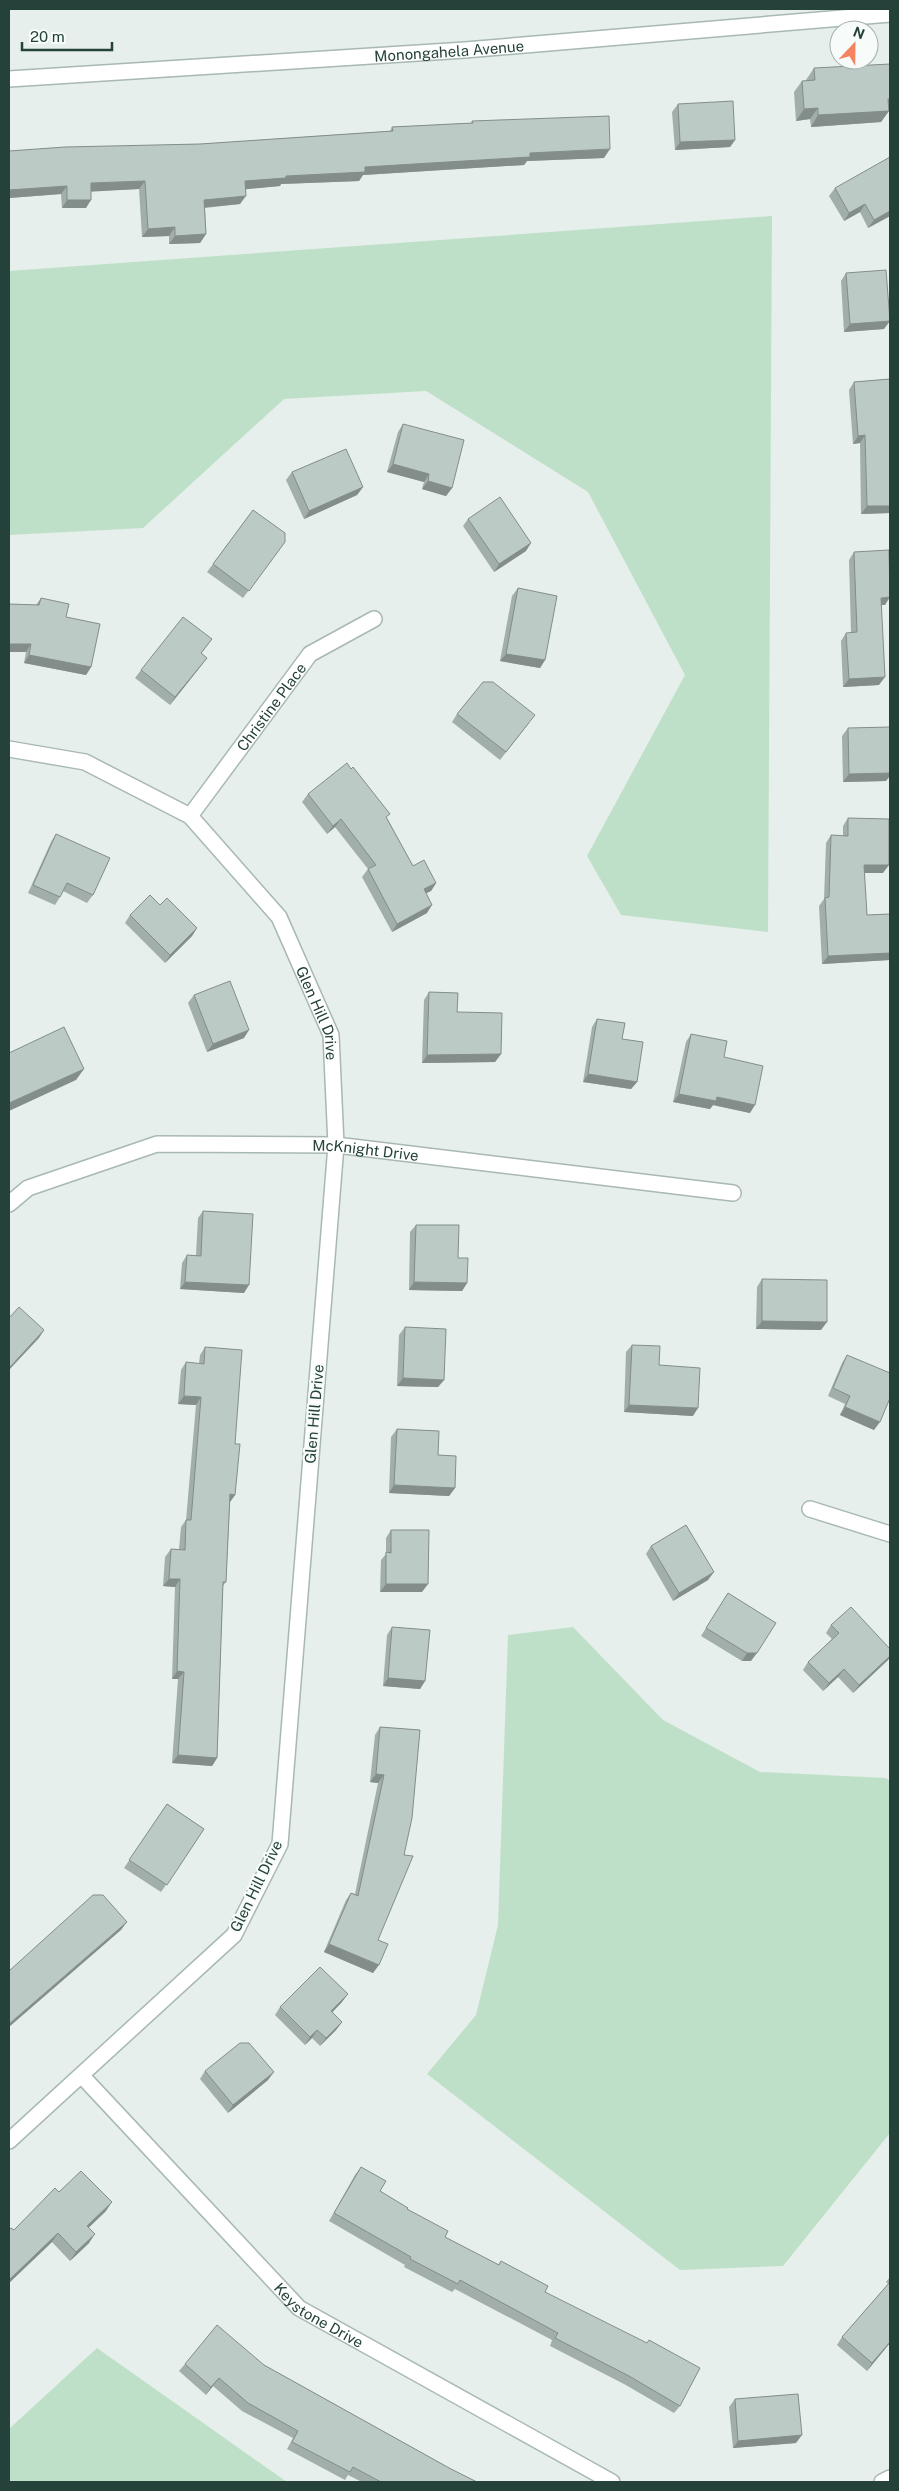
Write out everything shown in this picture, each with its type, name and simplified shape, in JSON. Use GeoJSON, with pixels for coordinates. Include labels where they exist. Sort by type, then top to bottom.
{"type":"FeatureCollection","features":[{"type":"Feature","properties":{"kind":"street","name":"Monongahela Avenue"},"geometry":{"type":"LineString","coordinates":[[9,78],[465,50],[890,14]]}},
{"type":"Feature","properties":{"kind":"street","name":"Christine Place"},"geometry":{"type":"LineString","coordinates":[[190,816],[310,654],[374,620]]}},
{"type":"Feature","properties":{"kind":"street","name":"Glen Hill Drive"},"geometry":{"type":"LineString","coordinates":[[9,749],[86,762],[190,816],[280,917],[331,1035],[336,1145],[280,1844],[234,1935],[9,2141]]}},
{"type":"Feature","properties":{"kind":"street","name":"McKnight Drive"},"geometry":{"type":"LineString","coordinates":[[9,1204],[28,1188],[157,1144],[336,1145],[733,1193]]}},
{"type":"Feature","properties":{"kind":"street"},"geometry":{"type":"LineString","coordinates":[[810,1509],[890,1534]]}},
{"type":"Feature","properties":{"kind":"street","name":"Keystone Drive"},"geometry":{"type":"LineString","coordinates":[[82,2076],[299,2308],[612,2482]]}},
{"type":"Feature","properties":{"kind":"street"},"geometry":{"type":"LineString","coordinates":[[882,2482],[890,2478]]}},
{"type":"Feature","properties":{"kind":"green space"},"geometry":{"type":"Polygon","coordinates":[[[772,216],[768,932],[621,915],[587,856],[685,675],[588,492],[426,391],[284,399],[143,528],[9,535],[9,271],[772,216]]]}},
{"type":"Feature","properties":{"kind":"green space"},"geometry":{"type":"Polygon","coordinates":[[[573,1627],[663,1720],[760,1772],[886,1778],[890,1781],[890,2133],[783,2266],[680,2270],[427,2074],[476,2015],[498,1925],[508,1635],[573,1627]]]}},
{"type":"Feature","properties":{"kind":"green space"},"geometry":{"type":"Polygon","coordinates":[[[97,2348],[287,2482],[9,2482],[9,2429],[97,2348]]]}},
{"type":"Feature","properties":{"kind":"building"},"geometry":{"type":"Polygon","coordinates":[[[890,64],[889,111],[818,115],[818,108],[804,109],[802,81],[815,80],[814,68],[829,67],[829,70],[879,70],[879,65],[890,64]]]}},
{"type":"Feature","properties":{"kind":"building"},"geometry":{"type":"Polygon","coordinates":[[[733,101],[735,140],[680,142],[678,104],[733,101]]]}},
{"type":"Feature","properties":{"kind":"building"},"geometry":{"type":"Polygon","coordinates":[[[609,116],[610,149],[530,153],[530,157],[365,167],[365,172],[286,176],[286,178],[245,181],[246,196],[204,200],[206,234],[175,236],[175,227],[148,229],[145,181],[91,183],[91,200],[67,200],[67,186],[9,190],[9,151],[65,147],[200,144],[393,131],[392,127],[473,123],[472,121],[609,116]]]}},
{"type":"Feature","properties":{"kind":"building"},"geometry":{"type":"Polygon","coordinates":[[[890,157],[890,211],[874,220],[865,204],[849,213],[835,188],[890,157]]]}},
{"type":"Feature","properties":{"kind":"building"},"geometry":{"type":"Polygon","coordinates":[[[886,270],[890,321],[850,324],[846,273],[886,270]]]}},
{"type":"Feature","properties":{"kind":"building"},"geometry":{"type":"Polygon","coordinates":[[[890,379],[890,506],[867,506],[865,435],[858,436],[854,382],[890,379]]]}},
{"type":"Feature","properties":{"kind":"building"},"geometry":{"type":"Polygon","coordinates":[[[403,424],[464,440],[452,488],[428,481],[429,474],[393,464],[403,424]]]}},
{"type":"Feature","properties":{"kind":"building"},"geometry":{"type":"Polygon","coordinates":[[[346,449],[363,487],[309,511],[292,472],[346,449]]]}},
{"type":"Feature","properties":{"kind":"building"},"geometry":{"type":"Polygon","coordinates":[[[500,497],[531,543],[499,564],[468,519],[500,497]]]}},
{"type":"Feature","properties":{"kind":"building"},"geometry":{"type":"Polygon","coordinates":[[[253,510],[285,533],[285,542],[249,591],[213,564],[253,510]]]}},
{"type":"Feature","properties":{"kind":"building"},"geometry":{"type":"Polygon","coordinates":[[[889,550],[890,597],[881,598],[885,677],[849,679],[846,633],[857,632],[854,552],[889,550]]]}},
{"type":"Feature","properties":{"kind":"building"},"geometry":{"type":"Polygon","coordinates":[[[518,588],[557,596],[545,660],[506,654],[518,588]]]}},
{"type":"Feature","properties":{"kind":"building"},"geometry":{"type":"Polygon","coordinates":[[[41,598],[69,604],[66,617],[100,624],[91,667],[29,655],[31,644],[9,644],[9,604],[39,605],[41,598]]]}},
{"type":"Feature","properties":{"kind":"building"},"geometry":{"type":"Polygon","coordinates":[[[183,617],[212,639],[201,653],[207,658],[175,697],[141,670],[183,617]]]}},
{"type":"Feature","properties":{"kind":"building"},"geometry":{"type":"Polygon","coordinates":[[[483,682],[493,682],[535,715],[506,752],[457,714],[483,682]]]}},
{"type":"Feature","properties":{"kind":"building"},"geometry":{"type":"Polygon","coordinates":[[[890,727],[890,773],[849,774],[848,728],[890,727]]]}},
{"type":"Feature","properties":{"kind":"building"},"geometry":{"type":"Polygon","coordinates":[[[347,763],[351,769],[353,767],[390,814],[386,817],[413,866],[424,860],[436,883],[424,889],[432,905],[397,924],[368,869],[376,865],[341,819],[333,826],[308,794],[347,763]]]}},
{"type":"Feature","properties":{"kind":"building"},"geometry":{"type":"Polygon","coordinates":[[[848,818],[889,819],[889,865],[864,865],[867,915],[890,914],[890,953],[828,956],[825,898],[829,897],[831,835],[848,836],[848,818]]]}},
{"type":"Feature","properties":{"kind":"building"},"geometry":{"type":"Polygon","coordinates":[[[56,834],[110,858],[93,895],[67,883],[60,897],[33,885],[56,834]]]}},
{"type":"Feature","properties":{"kind":"building"},"geometry":{"type":"Polygon","coordinates":[[[150,895],[160,905],[167,898],[197,928],[170,955],[130,915],[150,895]]]}},
{"type":"Feature","properties":{"kind":"building"},"geometry":{"type":"Polygon","coordinates":[[[230,981],[249,1030],[213,1044],[194,995],[230,981]]]}},
{"type":"Feature","properties":{"kind":"building"},"geometry":{"type":"Polygon","coordinates":[[[429,992],[458,993],[457,1012],[502,1013],[501,1054],[427,1055],[429,992]]]}},
{"type":"Feature","properties":{"kind":"building"},"geometry":{"type":"Polygon","coordinates":[[[597,1019],[625,1023],[622,1039],[643,1042],[637,1082],[588,1074],[597,1019]]]}},
{"type":"Feature","properties":{"kind":"building"},"geometry":{"type":"Polygon","coordinates":[[[64,1027],[84,1069],[9,1103],[9,1053],[64,1027]]]}},
{"type":"Feature","properties":{"kind":"building"},"geometry":{"type":"Polygon","coordinates":[[[691,1034],[727,1041],[724,1057],[763,1066],[755,1105],[717,1097],[716,1101],[679,1094],[691,1034]]]}},
{"type":"Feature","properties":{"kind":"building"},"geometry":{"type":"Polygon","coordinates":[[[203,1211],[253,1214],[249,1285],[185,1282],[187,1255],[201,1256],[203,1211]]]}},
{"type":"Feature","properties":{"kind":"building"},"geometry":{"type":"Polygon","coordinates":[[[416,1225],[459,1225],[458,1258],[468,1258],[467,1283],[414,1282],[416,1225]]]}},
{"type":"Feature","properties":{"kind":"building"},"geometry":{"type":"Polygon","coordinates":[[[762,1279],[827,1280],[827,1322],[762,1321],[762,1279]]]}},
{"type":"Feature","properties":{"kind":"building"},"geometry":{"type":"Polygon","coordinates":[[[19,1307],[44,1330],[10,1367],[9,1318],[19,1307]]]}},
{"type":"Feature","properties":{"kind":"building"},"geometry":{"type":"Polygon","coordinates":[[[405,1327],[446,1329],[444,1380],[403,1378],[405,1327]]]}},
{"type":"Feature","properties":{"kind":"building"},"geometry":{"type":"Polygon","coordinates":[[[632,1345],[660,1346],[659,1365],[700,1368],[698,1408],[629,1405],[632,1345]]]}},
{"type":"Feature","properties":{"kind":"building"},"geometry":{"type":"Polygon","coordinates":[[[205,1347],[242,1350],[235,1444],[240,1444],[235,1495],[230,1494],[226,1582],[223,1582],[217,1758],[178,1755],[184,1672],[177,1671],[180,1579],[169,1579],[171,1549],[185,1550],[186,1520],[191,1520],[201,1397],[184,1396],[186,1362],[204,1364],[205,1347]]]}},
{"type":"Feature","properties":{"kind":"building"},"geometry":{"type":"Polygon","coordinates":[[[847,1355],[890,1373],[890,1398],[880,1422],[845,1407],[850,1396],[833,1388],[847,1355]]]}},
{"type":"Feature","properties":{"kind":"building"},"geometry":{"type":"Polygon","coordinates":[[[397,1429],[439,1431],[438,1455],[456,1456],[455,1488],[394,1485],[397,1429]]]}},
{"type":"Feature","properties":{"kind":"building"},"geometry":{"type":"Polygon","coordinates":[[[686,1525],[714,1572],[679,1593],[651,1546],[686,1525]]]}},
{"type":"Feature","properties":{"kind":"building"},"geometry":{"type":"Polygon","coordinates":[[[391,1530],[429,1530],[428,1584],[386,1584],[386,1552],[391,1553],[391,1530]]]}},
{"type":"Feature","properties":{"kind":"building"},"geometry":{"type":"Polygon","coordinates":[[[728,1593],[776,1623],[757,1653],[747,1653],[706,1628],[728,1593]]]}},
{"type":"Feature","properties":{"kind":"building"},"geometry":{"type":"Polygon","coordinates":[[[851,1607],[890,1649],[890,1656],[859,1685],[844,1669],[829,1683],[808,1662],[839,1633],[831,1625],[851,1607]]]}},
{"type":"Feature","properties":{"kind":"building"},"geometry":{"type":"Polygon","coordinates":[[[392,1627],[430,1630],[425,1681],[388,1678],[392,1627]]]}},
{"type":"Feature","properties":{"kind":"building"},"geometry":{"type":"Polygon","coordinates":[[[380,1727],[420,1730],[412,1818],[404,1855],[413,1856],[378,1940],[388,1944],[379,1965],[329,1944],[351,1893],[358,1896],[384,1775],[376,1774],[380,1727]]]}},
{"type":"Feature","properties":{"kind":"building"},"geometry":{"type":"Polygon","coordinates":[[[167,1804],[204,1829],[167,1885],[129,1860],[167,1804]]]}},
{"type":"Feature","properties":{"kind":"building"},"geometry":{"type":"Polygon","coordinates":[[[93,1895],[103,1895],[127,1922],[9,2024],[9,1971],[93,1895]]]}},
{"type":"Feature","properties":{"kind":"building"},"geometry":{"type":"Polygon","coordinates":[[[320,1967],[348,1994],[331,2011],[342,2022],[326,2038],[317,2030],[310,2037],[280,2007],[320,1967]]]}},
{"type":"Feature","properties":{"kind":"building"},"geometry":{"type":"Polygon","coordinates":[[[240,2043],[249,2043],[274,2072],[233,2105],[205,2071],[240,2043]]]}},
{"type":"Feature","properties":{"kind":"building"},"geometry":{"type":"Polygon","coordinates":[[[361,2167],[386,2181],[380,2191],[407,2209],[448,2231],[445,2237],[499,2265],[501,2261],[548,2286],[545,2292],[647,2343],[649,2340],[700,2368],[680,2406],[629,2376],[555,2338],[558,2333],[460,2280],[458,2284],[410,2259],[411,2257],[334,2213],[361,2167]]]}},
{"type":"Feature","properties":{"kind":"building"},"geometry":{"type":"Polygon","coordinates":[[[81,2171],[112,2202],[87,2226],[95,2234],[76,2252],[58,2233],[9,2280],[9,2230],[11,2228],[14,2230],[55,2188],[59,2192],[81,2171]]]}},
{"type":"Feature","properties":{"kind":"building"},"geometry":{"type":"Polygon","coordinates":[[[890,2282],[890,2342],[872,2363],[842,2337],[890,2282]]]}},
{"type":"Feature","properties":{"kind":"building"},"geometry":{"type":"Polygon","coordinates":[[[217,2325],[264,2365],[477,2482],[381,2482],[353,2467],[350,2472],[292,2442],[298,2431],[248,2403],[219,2378],[211,2387],[185,2364],[217,2325]]]}},
{"type":"Feature","properties":{"kind":"building"},"geometry":{"type":"Polygon","coordinates":[[[798,2394],[802,2435],[738,2441],[735,2399],[798,2394]]]}}]}
